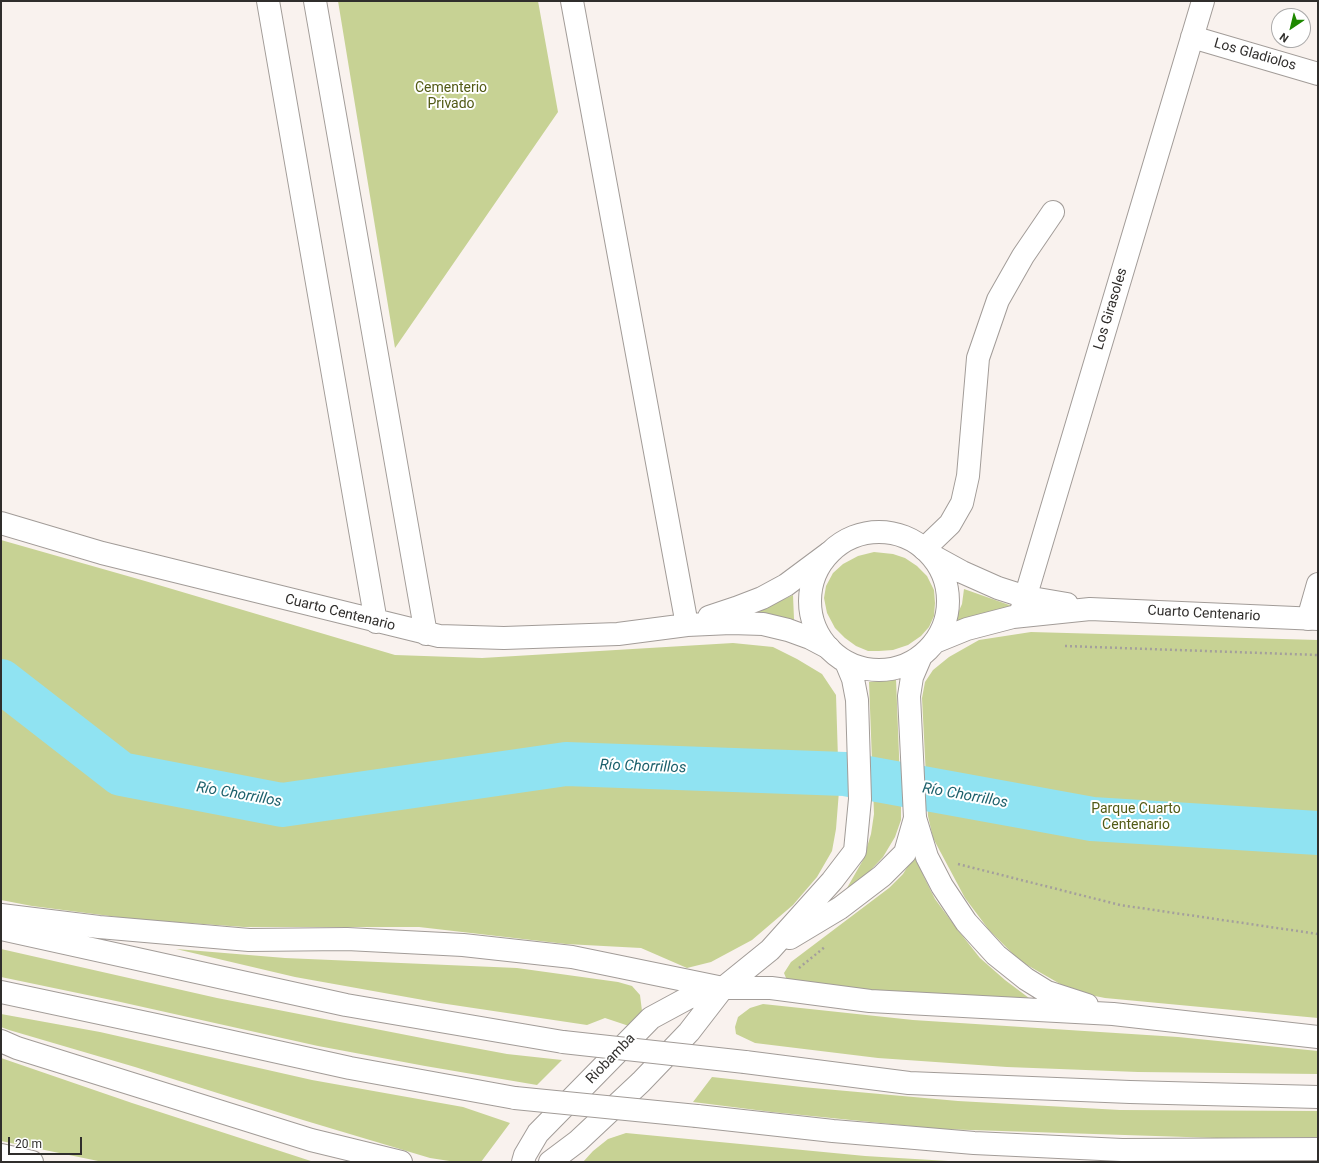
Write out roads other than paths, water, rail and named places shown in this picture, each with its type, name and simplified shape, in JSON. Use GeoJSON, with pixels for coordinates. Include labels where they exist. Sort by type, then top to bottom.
{"type":"FeatureCollection","features":[{"type":"Feature","properties":{"kind":"main road"},"geometry":{"type":"LineString","coordinates":[[268,1],[376,622]]}},
{"type":"Feature","properties":{"kind":"main road"},"geometry":{"type":"LineString","coordinates":[[315,1],[426,634]]}},
{"type":"Feature","properties":{"kind":"main road"},"geometry":{"type":"LineString","coordinates":[[572,1],[687,625]]}},
{"type":"Feature","properties":{"kind":"main road","name":"Los Girasoles"},"geometry":{"type":"LineString","coordinates":[[1023,607],[1202,1]]}},
{"type":"Feature","properties":{"kind":"main road","name":"Los Gladiolos"},"geometry":{"type":"LineString","coordinates":[[1192,37],[1318,74]]}},
{"type":"Feature","properties":{"kind":"main road"},"geometry":{"type":"LineString","coordinates":[[927,552],[950,524],[962,503],[968,476],[978,358],[998,300],[1023,256],[1053,212]]}},
{"type":"Feature","properties":{"kind":"main road","name":"Cuarto Centenario"},"geometry":{"type":"LineString","coordinates":[[1,523],[102,553],[376,622],[439,636],[504,638],[618,634],[687,625],[731,623],[763,624],[810,638],[829,648]]}},
{"type":"Feature","properties":{"kind":"main road"},"geometry":{"type":"LineString","coordinates":[[928,649],[904,666],[884,670],[865,669],[846,662],[833,653],[822,640],[814,624],[810,606],[811,587],[817,570],[829,553],[845,541],[864,533],[885,532],[905,538],[927,552],[937,564],[945,582],[948,603],[944,623],[912,677],[909,696],[915,818],[926,857],[942,886],[966,922],[996,955],[1026,979],[1047,992],[1113,1014]]}},
{"type":"Feature","properties":{"kind":"main road","name":"Cuarto Centenario"},"geometry":{"type":"LineString","coordinates":[[927,552],[962,572],[998,588],[1023,607]]}},
{"type":"Feature","properties":{"kind":"main road","name":"Cuarto Centenario"},"geometry":{"type":"LineString","coordinates":[[687,625],[762,598],[786,585],[829,553]]}},
{"type":"Feature","properties":{"kind":"main road"},"geometry":{"type":"LineString","coordinates":[[1313,619],[1318,584]]}},
{"type":"Feature","properties":{"kind":"main road","name":"Cuarto Centenario"},"geometry":{"type":"LineString","coordinates":[[928,649],[967,629],[1023,607],[1090,608],[1313,619]]}},
{"type":"Feature","properties":{"kind":"main road","name":"Riobamba"},"geometry":{"type":"LineString","coordinates":[[770,950],[832,881],[855,851],[860,799],[857,700],[853,679],[846,662]]}},
{"type":"Feature","properties":{"kind":"main road","name":"Riobamba"},"geometry":{"type":"LineString","coordinates":[[550,1162],[578,1141],[641,1082],[690,1032],[723,988],[770,950],[840,908],[882,876],[905,853],[915,818]]}},
{"type":"Feature","properties":{"kind":"main road"},"geometry":{"type":"LineString","coordinates":[[1,915],[100,927],[248,940],[348,940],[463,945],[572,957],[664,974],[723,988],[771,988],[870,1001],[1113,1014],[1318,1037]]}},
{"type":"Feature","properties":{"kind":"main road"},"geometry":{"type":"LineString","coordinates":[[1,929],[346,1005],[563,1042],[745,1062],[909,1083],[1130,1092],[1318,1097]]}},
{"type":"Feature","properties":{"kind":"main road","name":"Riobamba"},"geometry":{"type":"LineString","coordinates":[[523,1162],[525,1155],[538,1133],[652,1018],[688,998],[723,988]]}},
{"type":"Feature","properties":{"kind":"main road"},"geometry":{"type":"LineString","coordinates":[[1,992],[156,1024],[350,1068],[515,1098],[833,1131],[974,1143],[1122,1150],[1318,1149]]}},
{"type":"Feature","properties":{"kind":"main road"},"geometry":{"type":"LineString","coordinates":[[1,1041],[18,1048],[311,1140],[401,1162]]}},
{"type":"Feature","properties":{"kind":"main road"},"geometry":{"type":"LineString","coordinates":[[311,1140],[366,1162]]}},
{"type":"Feature","properties":{"kind":"main road"},"geometry":{"type":"LineString","coordinates":[[1,1155],[32,1162]]}},
{"type":"Feature","properties":{"kind":"waterway","name":"Río Chorrillos"},"geometry":{"type":"LineString","coordinates":[[1,681],[121,774],[282,805],[566,764],[845,774],[1092,819],[1318,833]]}},
{"type":"Feature","properties":{"kind":"park label","name":"Cementerio Privado"},"geometry":{"type":"Point","coordinates":[451,96]}},
{"type":"Feature","properties":{"kind":"park label","name":"Parque Cuarto Centenario"},"geometry":{"type":"Point","coordinates":[1136,818]}}]}
